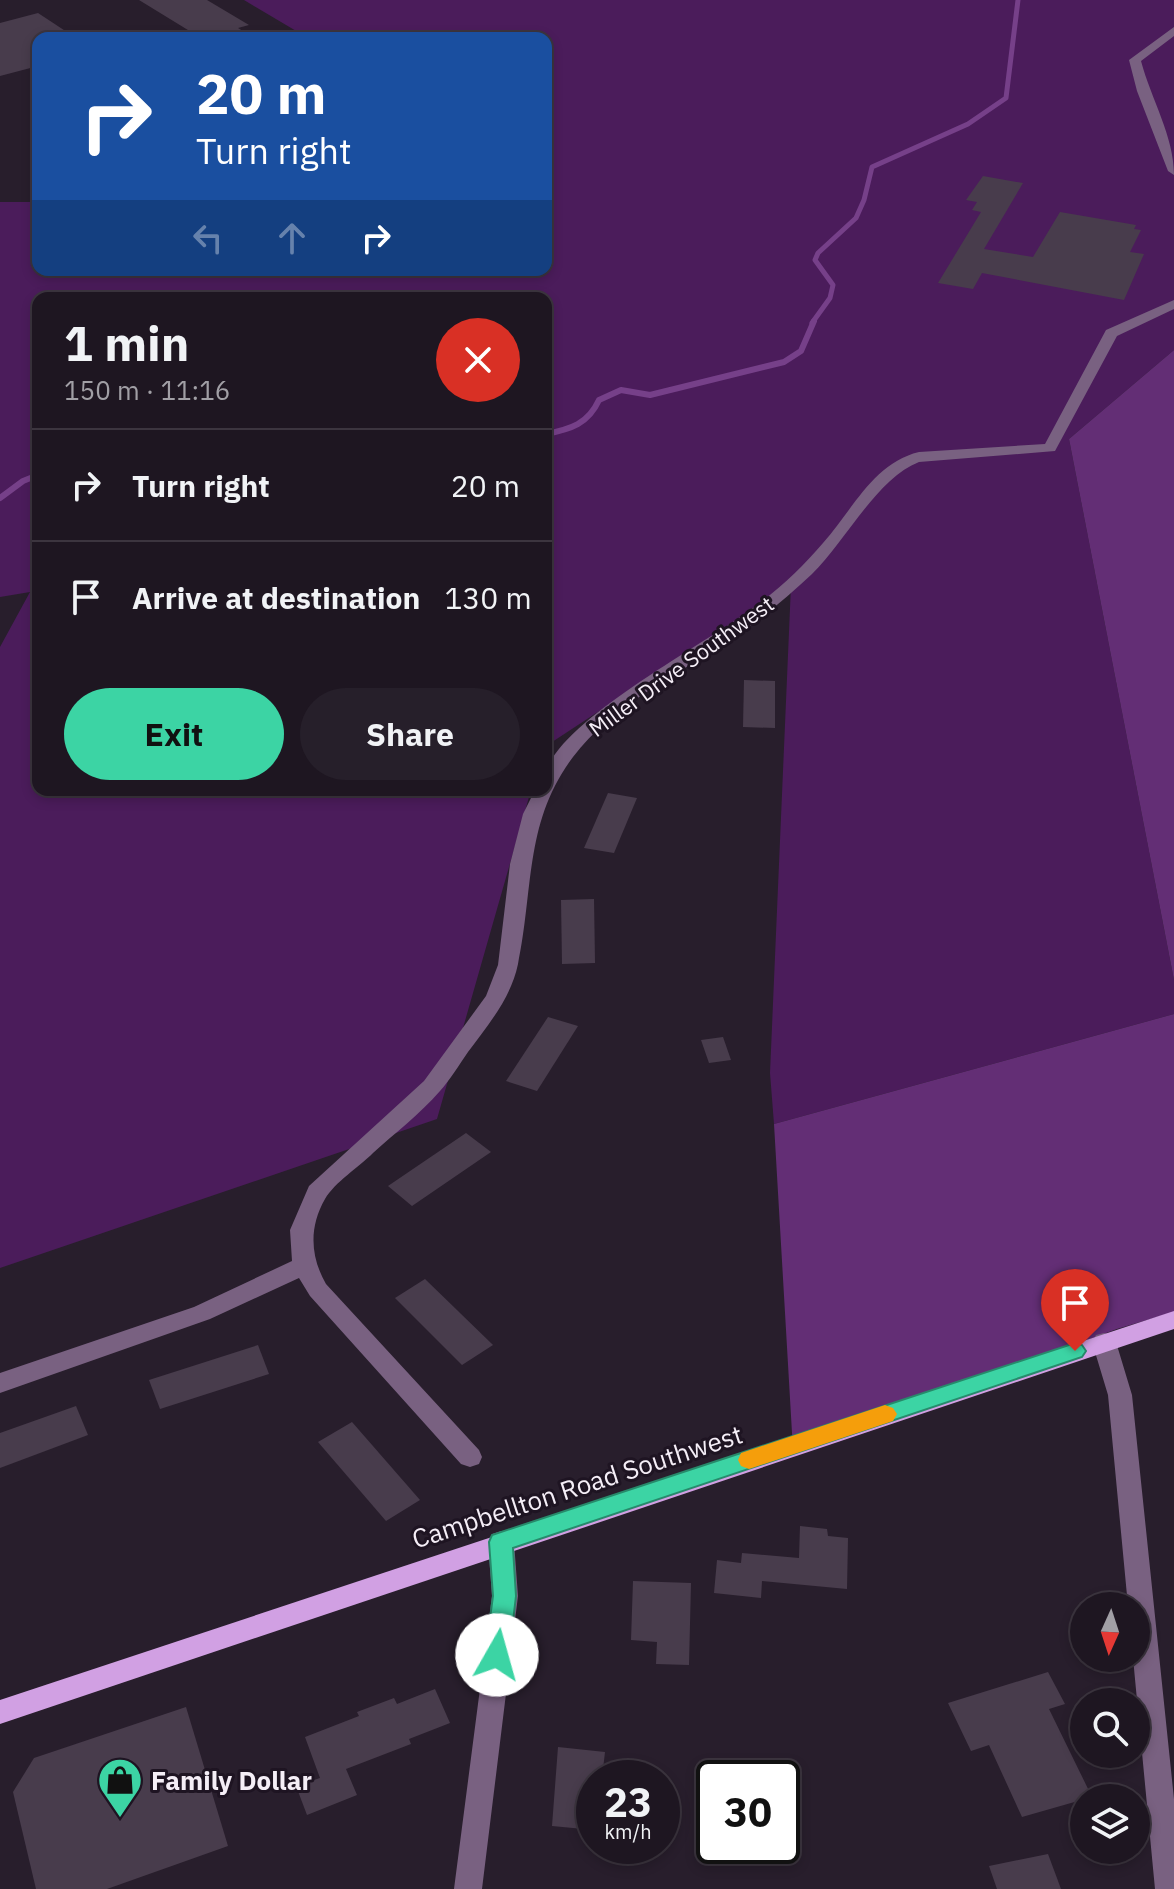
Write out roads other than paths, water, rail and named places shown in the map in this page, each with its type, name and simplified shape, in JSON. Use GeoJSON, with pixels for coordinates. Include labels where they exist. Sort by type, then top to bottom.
{"type":"FeatureCollection","features":[{"type":"Feature","properties":{"kind":"main road","name":"Campbellton Road Southwest"},"geometry":{"type":"LineString","coordinates":[[0,1712],[501,1542],[1174,1320]]}},
{"type":"Feature","properties":{"kind":"street"},"geometry":{"type":"LineString","coordinates":[[1174,30],[1135,60],[1143,91],[1174,171]]}},
{"type":"Feature","properties":{"kind":"street","name":"Miller Drive Southwest"},"geometry":{"type":"LineString","coordinates":[[552,775],[583,735],[618,706],[726,636],[781,594],[828,547],[885,479],[913,458],[1050,448],[1111,333],[1174,304]]}},
{"type":"Feature","properties":{"kind":"street","name":"Miller Drive Southwest"},"geometry":{"type":"LineString","coordinates":[[304,1266],[301,1230],[317,1192],[432,1086],[496,998],[508,965],[520,864],[532,814],[541,796]]}},
{"type":"Feature","properties":{"kind":"street"},"geometry":{"type":"LineString","coordinates":[[0,1383],[202,1313],[304,1266],[318,1290],[470,1457]]}},
{"type":"Feature","properties":{"kind":"street"},"geometry":{"type":"LineString","coordinates":[[1104,1342],[1120,1395],[1169,1889]]}},
{"type":"Feature","properties":{"kind":"street"},"geometry":{"type":"LineString","coordinates":[[468,1889],[505,1596],[501,1542]]}},
{"type":"Feature","properties":{"kind":"waterway"},"geometry":{"type":"LineString","coordinates":[[812,323],[830,298],[833,285],[815,260],[818,253],[856,218],[872,167],[968,124],[1006,98],[1018,0]]}},
{"type":"Feature","properties":{"kind":"waterway"},"geometry":{"type":"LineString","coordinates":[[552,433],[578,424],[590,415],[599,400],[621,390],[650,395],[784,362],[801,351],[814,321]]}},
{"type":"Feature","properties":{"kind":"waterway"},"geometry":{"type":"LineString","coordinates":[[0,498],[32,477]]}},
{"type":"Feature","properties":{"kind":"place","name":"Family Dollar"},"geometry":{"type":"Point","coordinates":[120,1819]}}]}
